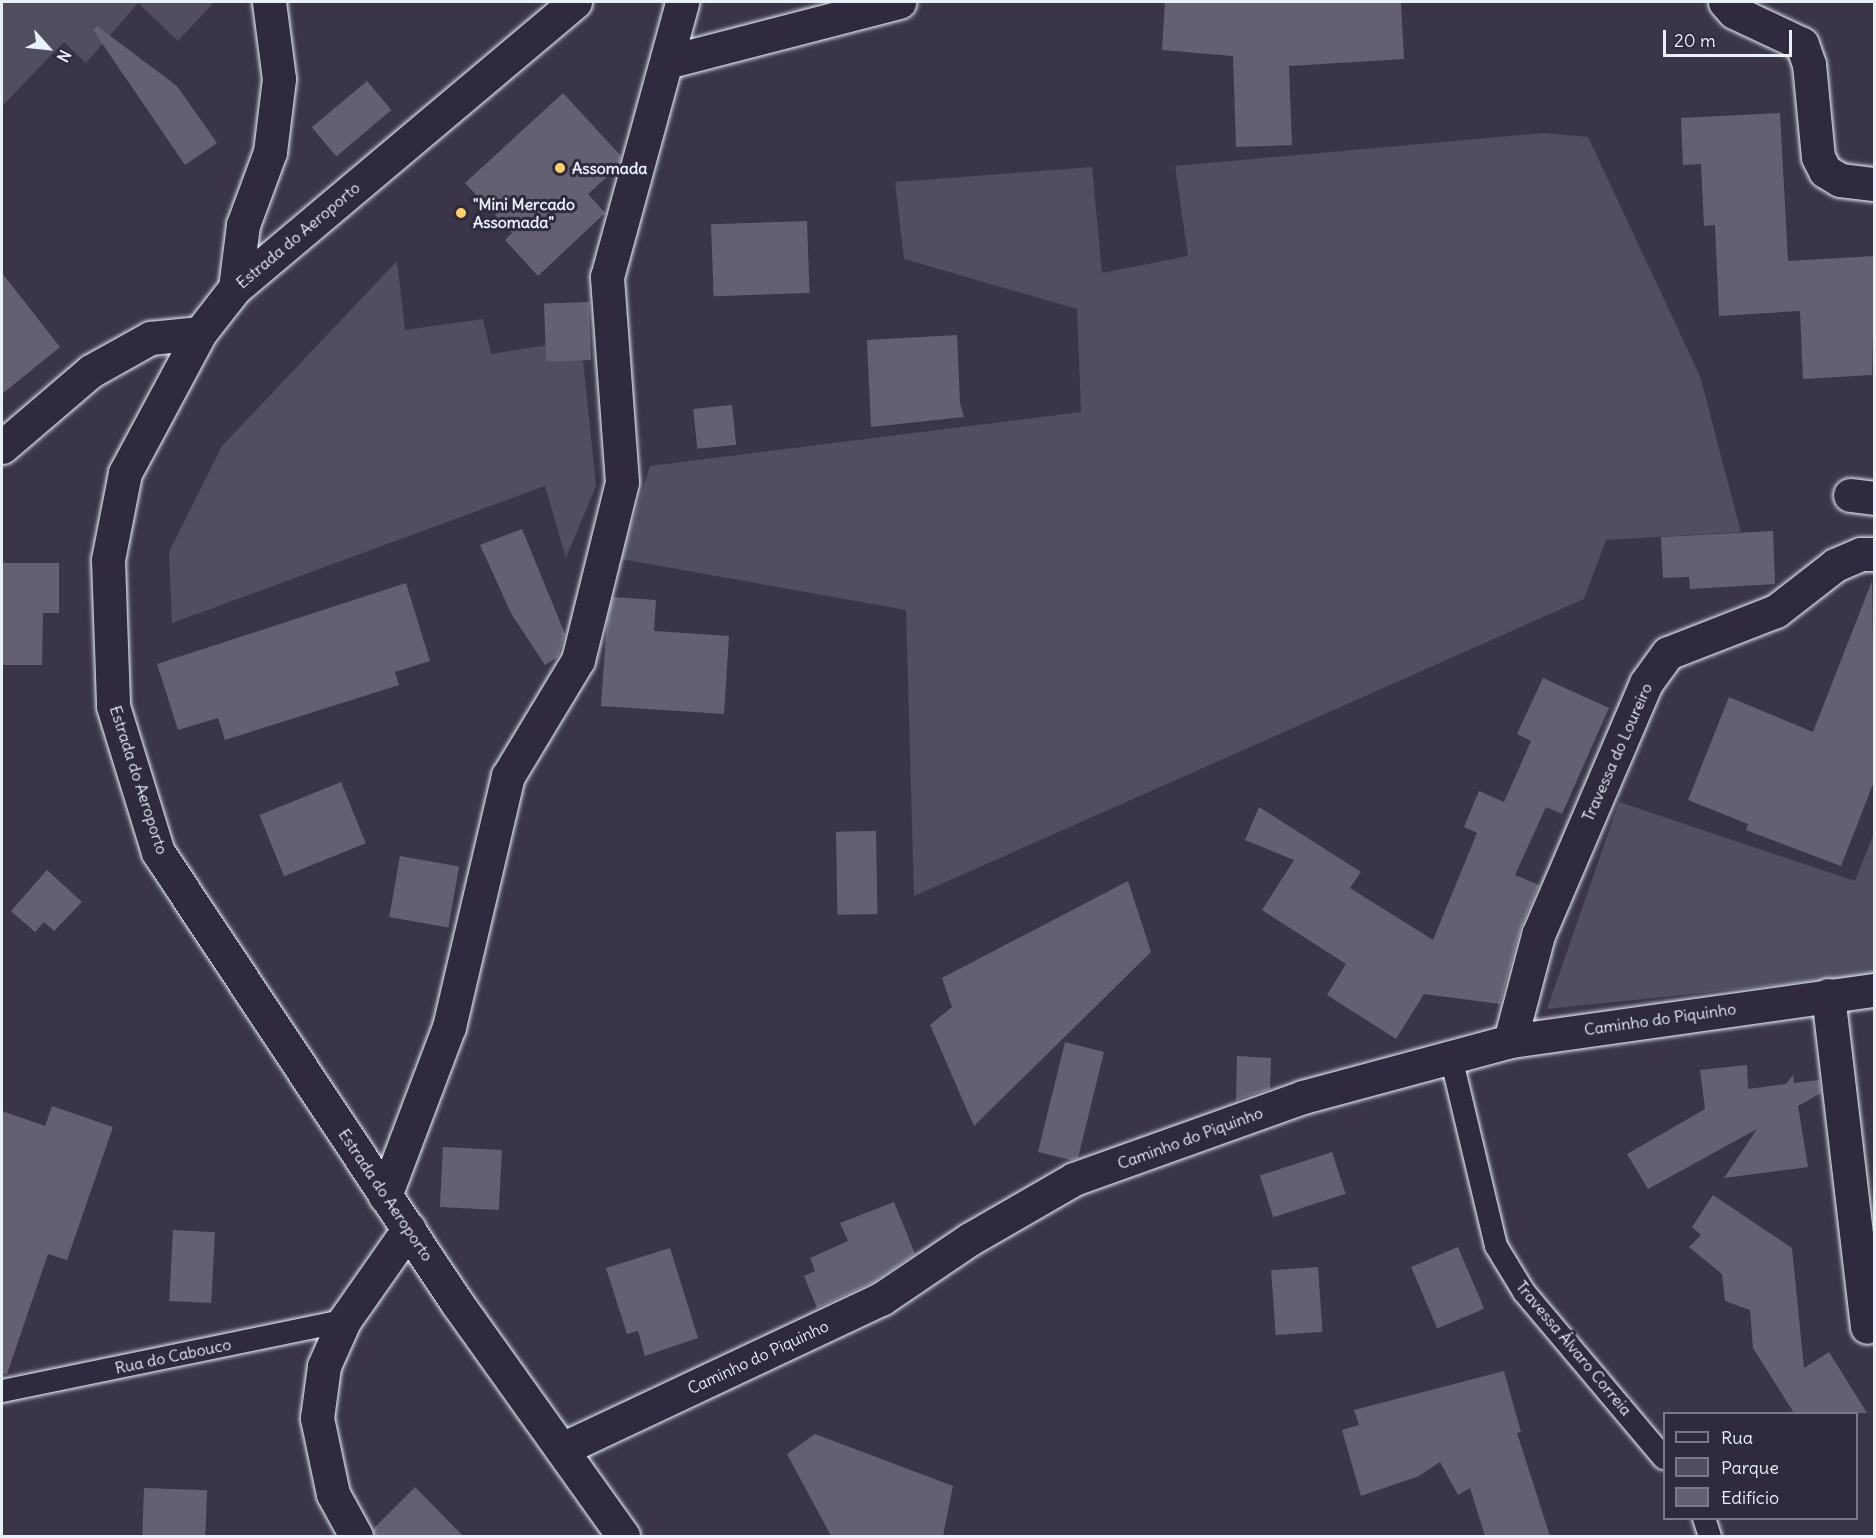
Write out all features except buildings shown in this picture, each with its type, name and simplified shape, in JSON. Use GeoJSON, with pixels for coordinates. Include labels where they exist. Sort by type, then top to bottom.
{"type":"FeatureCollection","features":[{"type":"Feature","properties":{"kind":"street"},"geometry":{"type":"LineString","coordinates":[[235,288],[243,225],[270,152],[279,79],[269,2]]}},
{"type":"Feature","properties":{"kind":"street","name":"Estrada do Aeroporto"},"geometry":{"type":"LineString","coordinates":[[575,2],[235,288],[200,333],[125,473],[108,560],[113,706],[158,852],[385,1196],[409,1227],[457,1303],[623,1536]]}},
{"type":"Feature","properties":{"kind":"street"},"geometry":{"type":"LineString","coordinates":[[385,1196],[449,1027],[508,776],[578,660],[617,504],[622,482],[607,277],[622,211],[667,62],[682,2]]}},
{"type":"Feature","properties":{"kind":"street"},"geometry":{"type":"LineString","coordinates":[[667,62],[900,2]]}},
{"type":"Feature","properties":{"kind":"street"},"geometry":{"type":"LineString","coordinates":[[1725,2],[1734,12],[1802,44],[1809,64],[1818,158],[1825,171],[1840,180],[1875,184]]}},
{"type":"Feature","properties":{"kind":"street"},"geometry":{"type":"LineString","coordinates":[[2,447],[91,371],[150,338],[200,333]]}},
{"type":"Feature","properties":{"kind":"street","name":"Travessa do Loureiro"},"geometry":{"type":"LineString","coordinates":[[1510,1041],[1539,935],[1646,683],[1668,653],[1776,611],[1835,565],[1861,554],[1875,554]]}},
{"type":"Feature","properties":{"kind":"street","name":"Caminho do Piquinho"},"geometry":{"type":"LineString","coordinates":[[562,1449],[881,1299],[970,1239],[1074,1179],[1303,1097],[1510,1041],[1875,990]]}},
{"type":"Feature","properties":{"kind":"street"},"geometry":{"type":"LineString","coordinates":[[1828,995],[1867,1327]]}},
{"type":"Feature","properties":{"kind":"street"},"geometry":{"type":"LineString","coordinates":[[356,1536],[333,1494],[317,1418],[324,1366],[344,1321],[409,1227]]}},
{"type":"Feature","properties":{"kind":"lane","name":"Travessa Álvaro Correia"},"geometry":{"type":"LineString","coordinates":[[1451,1057],[1496,1246],[1524,1292],[1663,1456]]}},
{"type":"Feature","properties":{"kind":"lane","name":"Rua do Cabouco"},"geometry":{"type":"LineString","coordinates":[[2,1391],[344,1321]]}},
{"type":"Feature","properties":{"kind":"lane"},"geometry":{"type":"LineString","coordinates":[[1705,1520],[1710,1536]]}},
{"type":"Feature","properties":{"kind":"green space"},"geometry":{"type":"Polygon","coordinates":[[[2,2],[214,2],[178,41],[138,3],[86,63],[64,42],[2,106],[2,2]]]}},
{"type":"Feature","properties":{"kind":"green space"},"geometry":{"type":"Polygon","coordinates":[[[1544,133],[1588,137],[1700,376],[1741,532],[1606,540],[1584,599],[914,896],[906,610],[621,559],[650,466],[1081,412],[1077,309],[904,259],[895,182],[1092,167],[1102,273],[1188,256],[1175,166],[1544,133]]]}},
{"type":"Feature","properties":{"kind":"green space"},"geometry":{"type":"Polygon","coordinates":[[[397,261],[405,330],[483,319],[491,354],[581,340],[596,486],[566,558],[545,486],[172,623],[169,552],[222,446],[397,261]]]}},
{"type":"Feature","properties":{"kind":"green space"},"geometry":{"type":"Polygon","coordinates":[[[1619,802],[1855,881],[1874,833],[1874,975],[1547,1009],[1619,802]]]}},
{"type":"Feature","properties":{"kind":"place","name":"Assomada"},"geometry":{"type":"Point","coordinates":[560,168]}},
{"type":"Feature","properties":{"kind":"place","name":"\"Mini Mercado Assomada\""},"geometry":{"type":"Point","coordinates":[461,213]}}]}
